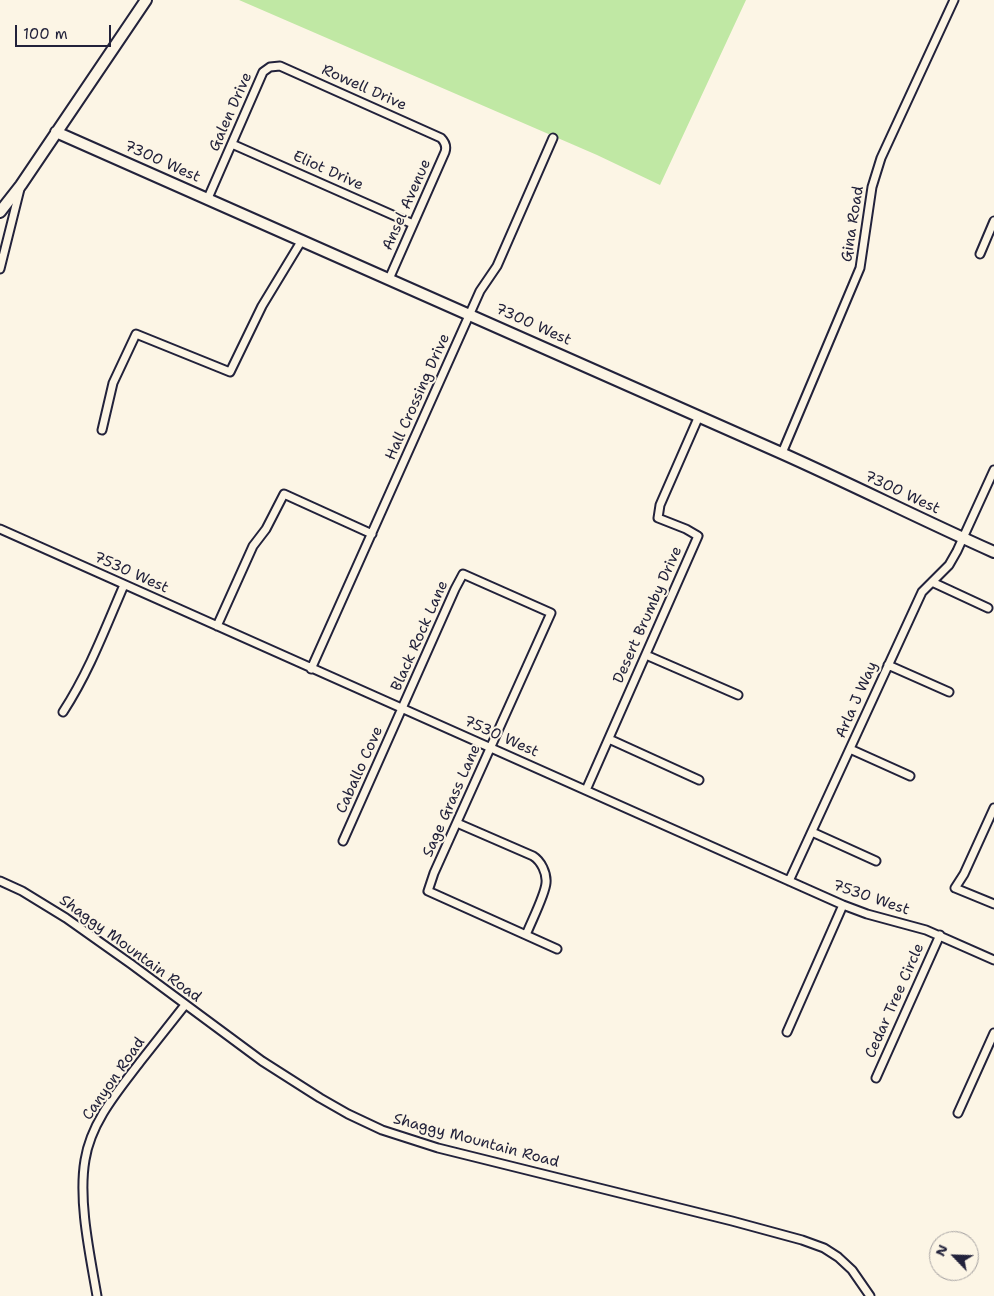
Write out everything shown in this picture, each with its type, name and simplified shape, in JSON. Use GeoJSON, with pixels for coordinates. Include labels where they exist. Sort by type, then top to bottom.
{"type":"FeatureCollection","features":[{"type":"Feature","properties":{"kind":"street"},"geometry":{"type":"LineString","coordinates":[[0,212],[21,185],[146,0]]}},
{"type":"Feature","properties":{"kind":"street","name":"Gina Road"},"geometry":{"type":"LineString","coordinates":[[782,453],[860,268],[872,187],[881,158],[954,0]]}},
{"type":"Feature","properties":{"kind":"street","name":"Rowell Drive"},"geometry":{"type":"LineString","coordinates":[[270,66],[280,66],[441,138],[445,142]]}},
{"type":"Feature","properties":{"kind":"street","name":"Galen Drive"},"geometry":{"type":"LineString","coordinates":[[208,198],[264,72],[270,66]]}},
{"type":"Feature","properties":{"kind":"street","name":"7300 West"},"geometry":{"type":"LineString","coordinates":[[56,132],[470,313],[782,453],[994,552]]}},
{"type":"Feature","properties":{"kind":"street","name":"Hall Crossing Drive"},"geometry":{"type":"LineString","coordinates":[[311,668],[470,313],[482,287],[497,266],[553,138]]}},
{"type":"Feature","properties":{"kind":"street","name":"Ansel Avenue"},"geometry":{"type":"LineString","coordinates":[[389,279],[445,152],[445,142]]}},
{"type":"Feature","properties":{"kind":"street","name":"Eliot Drive"},"geometry":{"type":"LineString","coordinates":[[232,144],[413,224]]}},
{"type":"Feature","properties":{"kind":"street"},"geometry":{"type":"LineString","coordinates":[[0,269],[21,185]]}},
{"type":"Feature","properties":{"kind":"street"},"geometry":{"type":"LineString","coordinates":[[980,254],[994,221]]}},
{"type":"Feature","properties":{"kind":"street"},"geometry":{"type":"LineString","coordinates":[[102,430],[113,383],[136,334],[230,372],[262,306],[302,240]]}},
{"type":"Feature","properties":{"kind":"street","name":"Desert Brumby Drive"},"geometry":{"type":"LineString","coordinates":[[586,790],[698,536],[658,518],[660,505],[699,416]]}},
{"type":"Feature","properties":{"kind":"street","name":"Arla J Way"},"geometry":{"type":"LineString","coordinates":[[789,881],[922,592],[949,565],[994,470]]}},
{"type":"Feature","properties":{"kind":"street"},"geometry":{"type":"LineString","coordinates":[[218,626],[253,546],[266,529],[284,494],[372,534]]}},
{"type":"Feature","properties":{"kind":"street","name":"7530 West"},"geometry":{"type":"LineString","coordinates":[[0,530],[843,905],[867,914],[940,935],[994,960]]}},
{"type":"Feature","properties":{"kind":"street","name":"Black Rock Lane"},"geometry":{"type":"LineString","coordinates":[[402,709],[463,574],[551,613]]}},
{"type":"Feature","properties":{"kind":"street"},"geometry":{"type":"LineString","coordinates":[[932,582],[988,608]]}},
{"type":"Feature","properties":{"kind":"street"},"geometry":{"type":"LineString","coordinates":[[63,712],[90,666],[124,585]]}},
{"type":"Feature","properties":{"kind":"street","name":"Sage Grass Lane"},"geometry":{"type":"LineString","coordinates":[[526,935],[428,891],[434,873],[551,613]]}},
{"type":"Feature","properties":{"kind":"street"},"geometry":{"type":"LineString","coordinates":[[646,655],[738,695]]}},
{"type":"Feature","properties":{"kind":"street"},"geometry":{"type":"LineString","coordinates":[[888,665],[949,692]]}},
{"type":"Feature","properties":{"kind":"street","name":"Caballo Cove"},"geometry":{"type":"LineString","coordinates":[[343,841],[402,709]]}},
{"type":"Feature","properties":{"kind":"street"},"geometry":{"type":"LineString","coordinates":[[609,740],[699,780]]}},
{"type":"Feature","properties":{"kind":"street"},"geometry":{"type":"LineString","coordinates":[[850,749],[910,776]]}},
{"type":"Feature","properties":{"kind":"street"},"geometry":{"type":"LineString","coordinates":[[994,810],[964,874],[955,888],[994,904]]}},
{"type":"Feature","properties":{"kind":"street"},"geometry":{"type":"LineString","coordinates":[[457,823],[537,859],[545,872],[546,884],[526,935],[557,949]]}},
{"type":"Feature","properties":{"kind":"street"},"geometry":{"type":"LineString","coordinates":[[812,832],[876,861]]}},
{"type":"Feature","properties":{"kind":"street","name":"Shaggy Mountain Road"},"geometry":{"type":"LineString","coordinates":[[0,881],[22,891],[66,918],[262,1061],[348,1114],[374,1126],[438,1148],[802,1240],[824,1248],[838,1257],[852,1270],[870,1296]]}},
{"type":"Feature","properties":{"kind":"street"},"geometry":{"type":"LineString","coordinates":[[787,1032],[843,905]]}},
{"type":"Feature","properties":{"kind":"street","name":"Cedar Tree Circle"},"geometry":{"type":"LineString","coordinates":[[876,1078],[940,935]]}},
{"type":"Feature","properties":{"kind":"street","name":"Canyon Road"},"geometry":{"type":"LineString","coordinates":[[97,1296],[84,1202],[84,1172],[88,1149],[95,1129],[107,1107],[185,1005]]}},
{"type":"Feature","properties":{"kind":"street"},"geometry":{"type":"LineString","coordinates":[[958,1114],[994,1033]]}},
{"type":"Feature","properties":{"kind":"green space"},"geometry":{"type":"Polygon","coordinates":[[[239,0],[746,0],[660,185],[597,155],[239,0]]]}}]}
